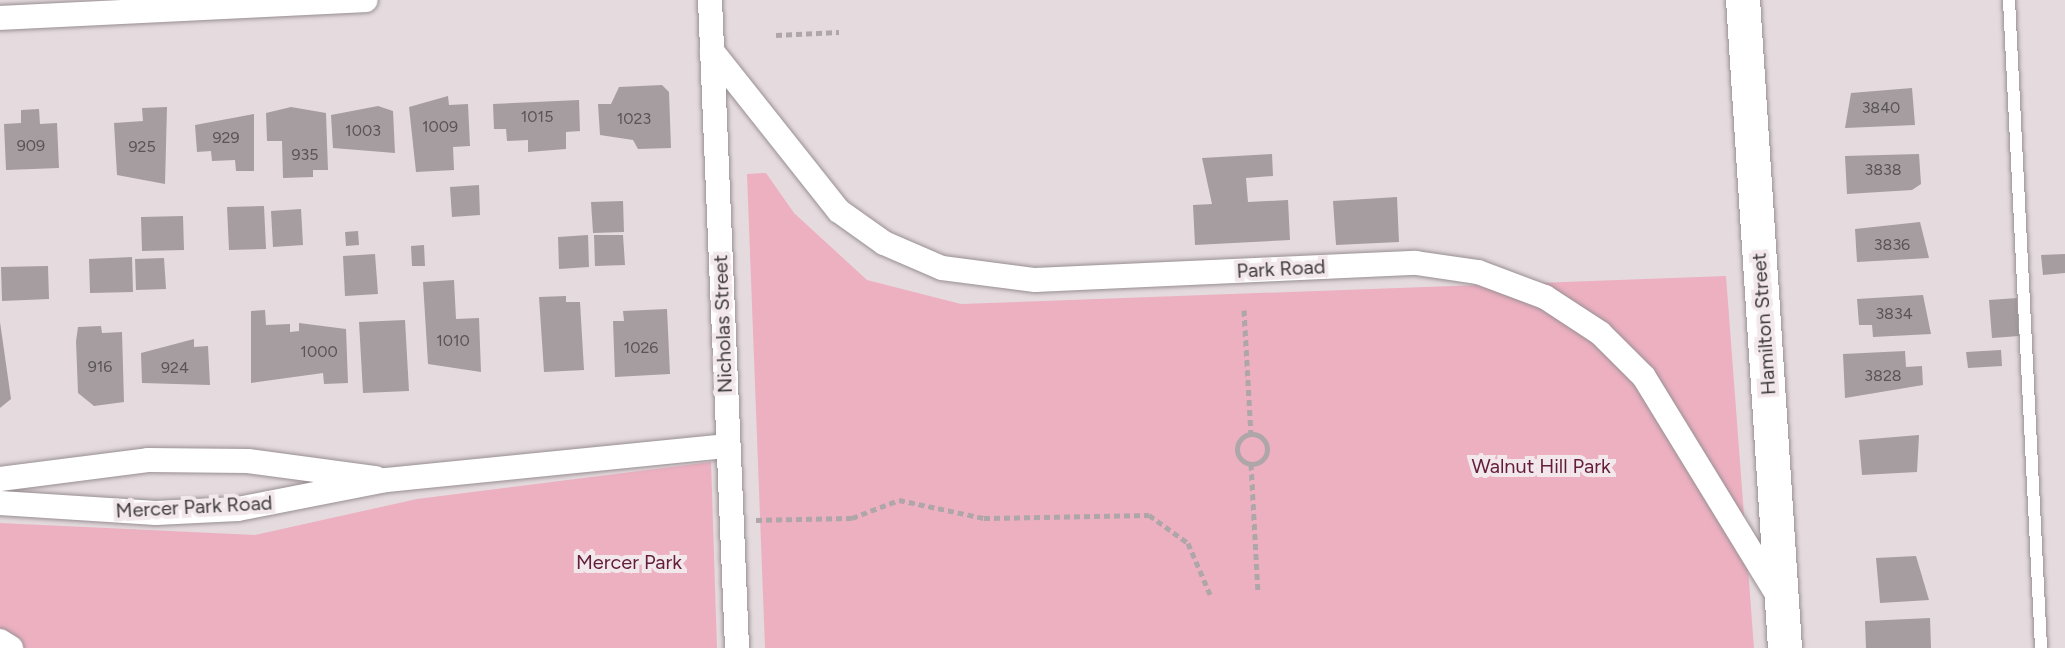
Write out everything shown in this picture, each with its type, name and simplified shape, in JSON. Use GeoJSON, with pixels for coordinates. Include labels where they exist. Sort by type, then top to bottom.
{"type":"FeatureCollection","features":[{"type":"Feature","properties":{"kind":"main road","name":"Hamilton Street"},"geometry":{"type":"LineString","coordinates":[[1743,0],[1785,648]]}},
{"type":"Feature","properties":{"kind":"street"},"geometry":{"type":"LineString","coordinates":[[0,18],[366,0]]}},
{"type":"Feature","properties":{"kind":"street","name":"Nicholas Street"},"geometry":{"type":"LineString","coordinates":[[710,0],[737,648]]}},
{"type":"Feature","properties":{"kind":"street","name":"Park Road"},"geometry":{"type":"LineString","coordinates":[[712,51],[839,211],[884,243],[942,268],[1035,280],[1416,263],[1478,272],[1545,297],[1600,333],[1644,377],[1782,604]]}},
{"type":"Feature","properties":{"kind":"street","name":"Mercer Park Road"},"geometry":{"type":"LineString","coordinates":[[0,503],[156,513],[238,509],[386,480],[728,446]]}},
{"type":"Feature","properties":{"kind":"street","name":"Mercer Park Road"},"geometry":{"type":"LineString","coordinates":[[0,479],[98,462],[199,459],[386,480]]}},
{"type":"Feature","properties":{"kind":"street"},"geometry":{"type":"LineString","coordinates":[[0,641],[11,648]]}},
{"type":"Feature","properties":{"kind":"lane"},"geometry":{"type":"LineString","coordinates":[[2009,0],[2041,648]]}},
{"type":"Feature","properties":{"kind":"path"},"geometry":{"type":"LineString","coordinates":[[776,35],[839,32]]}},
{"type":"Feature","properties":{"kind":"path"},"geometry":{"type":"LineString","coordinates":[[1244,310],[1251,435],[1237,452],[1251,464],[1258,592]]}},
{"type":"Feature","properties":{"kind":"path"},"geometry":{"type":"LineString","coordinates":[[1251,435],[1266,449],[1251,464]]}},
{"type":"Feature","properties":{"kind":"path"},"geometry":{"type":"LineString","coordinates":[[731,520],[852,518],[899,500],[984,518],[1149,515],[1188,543],[1210,594]]}},
{"type":"Feature","properties":{"kind":"green space","name":"Walnut Hill Park"},"geometry":{"type":"Polygon","coordinates":[[[766,173],[794,213],[867,280],[961,304],[1726,276],[1754,648],[765,648],[747,174],[766,173]]]}},
{"type":"Feature","properties":{"kind":"green space","name":"Mercer Park"},"geometry":{"type":"Polygon","coordinates":[[[711,462],[717,648],[0,648],[0,523],[255,535],[417,499],[711,462]]]}},
{"type":"Feature","properties":{"kind":"building"},"geometry":{"type":"Polygon","coordinates":[[[662,85],[669,92],[671,148],[638,149],[633,140],[600,135],[598,104],[611,104],[619,87],[662,85]]]}},
{"type":"Feature","properties":{"kind":"building"},"geometry":{"type":"Polygon","coordinates":[[[1912,88],[1915,125],[1845,128],[1851,93],[1912,88]]]}},
{"type":"Feature","properties":{"kind":"building"},"geometry":{"type":"Polygon","coordinates":[[[448,96],[449,105],[468,104],[470,146],[453,147],[454,170],[416,172],[409,107],[448,96]]]}},
{"type":"Feature","properties":{"kind":"building"},"geometry":{"type":"Polygon","coordinates":[[[579,100],[580,131],[566,132],[566,149],[528,152],[528,140],[507,141],[506,129],[494,129],[493,104],[579,100]]]}},
{"type":"Feature","properties":{"kind":"building"},"geometry":{"type":"Polygon","coordinates":[[[378,106],[393,111],[395,153],[333,148],[331,115],[378,106]]]}},
{"type":"Feature","properties":{"kind":"building"},"geometry":{"type":"Polygon","coordinates":[[[167,107],[165,184],[117,175],[114,123],[143,121],[142,108],[167,107]]]}},
{"type":"Feature","properties":{"kind":"building"},"geometry":{"type":"Polygon","coordinates":[[[291,107],[326,113],[328,170],[313,170],[313,177],[283,178],[282,141],[267,141],[266,113],[291,107]]]}},
{"type":"Feature","properties":{"kind":"building"},"geometry":{"type":"Polygon","coordinates":[[[39,109],[40,124],[57,123],[59,168],[6,170],[4,124],[21,123],[21,110],[39,109]]]}},
{"type":"Feature","properties":{"kind":"building"},"geometry":{"type":"Polygon","coordinates":[[[254,114],[254,171],[236,171],[235,160],[212,161],[211,151],[197,152],[195,125],[254,114]]]}},
{"type":"Feature","properties":{"kind":"building"},"geometry":{"type":"Polygon","coordinates":[[[1272,154],[1273,176],[1246,178],[1248,202],[1288,200],[1290,240],[1195,245],[1193,205],[1212,204],[1202,158],[1272,154]]]}},
{"type":"Feature","properties":{"kind":"building"},"geometry":{"type":"Polygon","coordinates":[[[1919,154],[1921,184],[1912,190],[1847,194],[1845,156],[1919,154]]]}},
{"type":"Feature","properties":{"kind":"building"},"geometry":{"type":"Polygon","coordinates":[[[479,185],[480,215],[452,217],[450,187],[479,185]]]}},
{"type":"Feature","properties":{"kind":"building"},"geometry":{"type":"Polygon","coordinates":[[[1397,197],[1399,242],[1336,245],[1333,201],[1397,197]]]}},
{"type":"Feature","properties":{"kind":"building"},"geometry":{"type":"Polygon","coordinates":[[[623,201],[624,232],[593,233],[591,202],[623,201]]]}},
{"type":"Feature","properties":{"kind":"building"},"geometry":{"type":"Polygon","coordinates":[[[264,206],[266,249],[229,250],[227,207],[264,206]]]}},
{"type":"Feature","properties":{"kind":"building"},"geometry":{"type":"Polygon","coordinates":[[[301,209],[303,245],[273,247],[271,211],[301,209]]]}},
{"type":"Feature","properties":{"kind":"building"},"geometry":{"type":"Polygon","coordinates":[[[183,216],[184,250],[142,251],[141,217],[183,216]]]}},
{"type":"Feature","properties":{"kind":"building"},"geometry":{"type":"Polygon","coordinates":[[[1920,222],[1929,258],[1857,262],[1855,229],[1920,222]]]}},
{"type":"Feature","properties":{"kind":"building"},"geometry":{"type":"Polygon","coordinates":[[[358,231],[359,245],[346,246],[345,232],[358,231]]]}},
{"type":"Feature","properties":{"kind":"building"},"geometry":{"type":"Polygon","coordinates":[[[588,235],[589,267],[559,269],[558,237],[588,235]]]}},
{"type":"Feature","properties":{"kind":"building"},"geometry":{"type":"Polygon","coordinates":[[[594,235],[623,235],[625,265],[595,266],[594,235]]]}},
{"type":"Feature","properties":{"kind":"building"},"geometry":{"type":"Polygon","coordinates":[[[424,245],[425,266],[412,266],[411,246],[424,245]]]}},
{"type":"Feature","properties":{"kind":"building"},"geometry":{"type":"Polygon","coordinates":[[[375,254],[378,294],[345,296],[343,256],[375,254]]]}},
{"type":"Feature","properties":{"kind":"building"},"geometry":{"type":"Polygon","coordinates":[[[2065,254],[2065,273],[2043,275],[2041,255],[2065,254]]]}},
{"type":"Feature","properties":{"kind":"building"},"geometry":{"type":"Polygon","coordinates":[[[132,257],[133,292],[90,293],[89,259],[132,257]]]}},
{"type":"Feature","properties":{"kind":"building"},"geometry":{"type":"Polygon","coordinates":[[[164,258],[166,289],[136,290],[135,259],[164,258]]]}},
{"type":"Feature","properties":{"kind":"building"},"geometry":{"type":"Polygon","coordinates":[[[48,266],[49,299],[2,301],[1,267],[48,266]]]}},
{"type":"Feature","properties":{"kind":"building"},"geometry":{"type":"Polygon","coordinates":[[[454,280],[456,319],[479,318],[481,372],[428,364],[423,282],[454,280]]]}},
{"type":"Feature","properties":{"kind":"building"},"geometry":{"type":"Polygon","coordinates":[[[1923,295],[1931,334],[1873,337],[1872,325],[1859,325],[1857,299],[1923,295]]]}},
{"type":"Feature","properties":{"kind":"building"},"geometry":{"type":"Polygon","coordinates":[[[566,296],[566,302],[580,302],[584,370],[544,372],[539,297],[566,296]]]}},
{"type":"Feature","properties":{"kind":"building"},"geometry":{"type":"Polygon","coordinates":[[[2017,298],[2019,336],[1992,338],[1989,300],[2017,298]]]}},
{"type":"Feature","properties":{"kind":"building"},"geometry":{"type":"Polygon","coordinates":[[[667,309],[670,374],[615,377],[613,321],[624,321],[623,311],[667,309]]]}},
{"type":"Feature","properties":{"kind":"building"},"geometry":{"type":"Polygon","coordinates":[[[265,310],[266,325],[290,324],[290,332],[299,331],[299,323],[346,329],[348,383],[324,384],[323,373],[251,383],[251,311],[265,310]]]}},
{"type":"Feature","properties":{"kind":"building"},"geometry":{"type":"Polygon","coordinates":[[[405,320],[409,391],[363,393],[359,322],[405,320]]]}},
{"type":"Feature","properties":{"kind":"building"},"geometry":{"type":"Polygon","coordinates":[[[0,322],[11,399],[0,408],[0,322]]]}},
{"type":"Feature","properties":{"kind":"building"},"geometry":{"type":"Polygon","coordinates":[[[101,326],[102,333],[122,332],[124,402],[94,406],[78,393],[76,341],[78,327],[101,326]]]}},
{"type":"Feature","properties":{"kind":"building"},"geometry":{"type":"Polygon","coordinates":[[[194,339],[194,347],[208,346],[210,385],[142,383],[141,353],[194,339]]]}},
{"type":"Feature","properties":{"kind":"building"},"geometry":{"type":"Polygon","coordinates":[[[2001,350],[2002,366],[1968,368],[1966,352],[2001,350]]]}},
{"type":"Feature","properties":{"kind":"building"},"geometry":{"type":"Polygon","coordinates":[[[1905,351],[1906,367],[1922,366],[1923,385],[1845,398],[1843,354],[1905,351]]]}},
{"type":"Feature","properties":{"kind":"building"},"geometry":{"type":"Polygon","coordinates":[[[1919,435],[1917,472],[1862,475],[1859,440],[1919,435]]]}},
{"type":"Feature","properties":{"kind":"building"},"geometry":{"type":"Polygon","coordinates":[[[1916,556],[1929,600],[1880,603],[1876,558],[1916,556]]]}},
{"type":"Feature","properties":{"kind":"building"},"geometry":{"type":"Polygon","coordinates":[[[1930,618],[1931,648],[1866,648],[1865,621],[1930,618]]]}}]}
